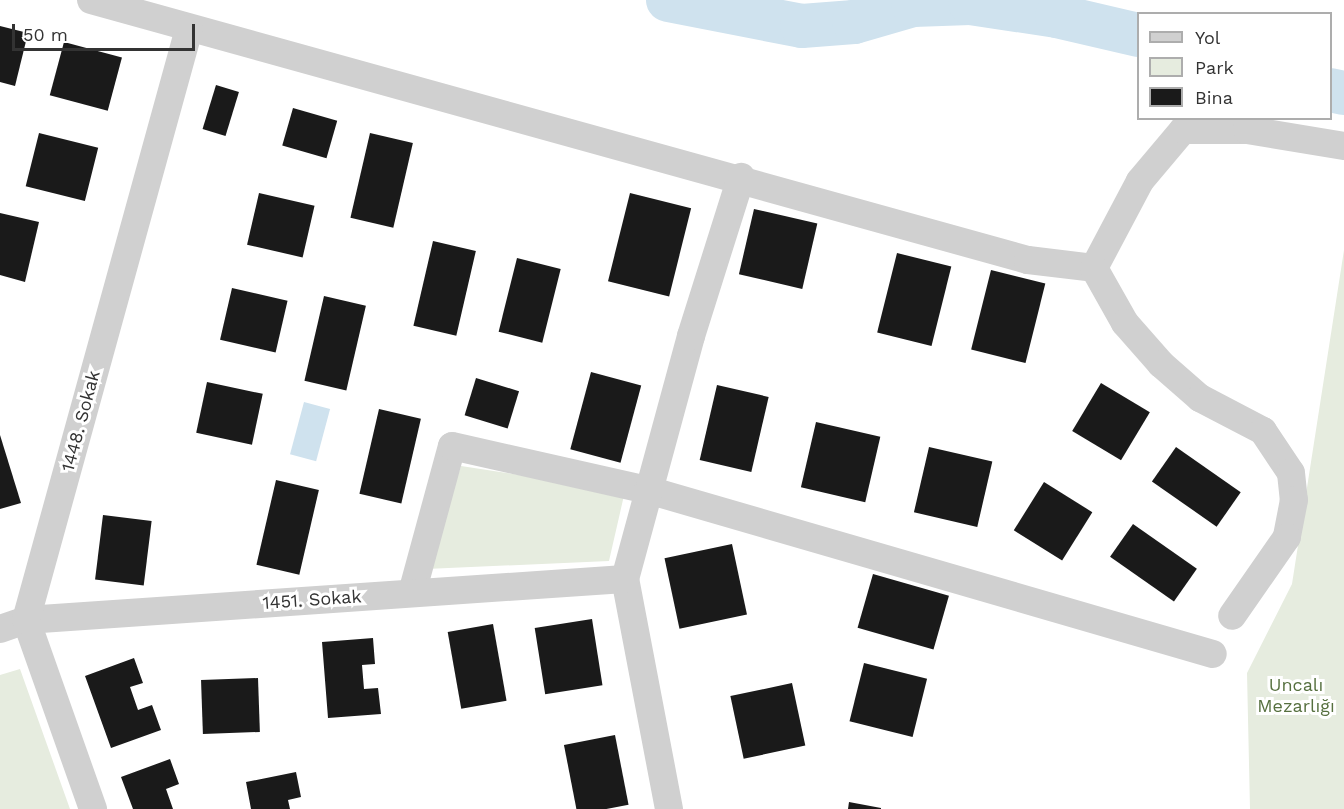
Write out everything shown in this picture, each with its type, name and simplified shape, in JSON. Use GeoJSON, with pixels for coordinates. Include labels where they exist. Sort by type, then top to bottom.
{"type":"FeatureCollection","features":[{"type":"Feature","properties":{"kind":"street"},"geometry":{"type":"LineString","coordinates":[[91,0],[189,29],[741,177],[1028,260],[1094,268]]}},
{"type":"Feature","properties":{"kind":"street","name":"1448. Sokak"},"geometry":{"type":"LineString","coordinates":[[26,620],[189,29]]}},
{"type":"Feature","properties":{"kind":"street"},"geometry":{"type":"LineString","coordinates":[[1094,268],[1140,181],[1183,130],[1247,130],[1344,146]]}},
{"type":"Feature","properties":{"kind":"street"},"geometry":{"type":"LineString","coordinates":[[669,809],[625,579],[648,490],[741,177]]}},
{"type":"Feature","properties":{"kind":"street"},"geometry":{"type":"LineString","coordinates":[[1094,268],[1125,323],[1161,364],[1200,398],[1263,431],[1291,473],[1294,500],[1287,537],[1232,616]]}},
{"type":"Feature","properties":{"kind":"street"},"geometry":{"type":"LineString","coordinates":[[412,593],[452,446],[648,490],[1213,654]]}},
{"type":"Feature","properties":{"kind":"street","name":"1451. Sokak"},"geometry":{"type":"LineString","coordinates":[[0,629],[26,620],[625,579]]}},
{"type":"Feature","properties":{"kind":"street"},"geometry":{"type":"LineString","coordinates":[[26,620],[93,809]]}},
{"type":"Feature","properties":{"kind":"green space","name":"Uncalı Mezarlığı"},"geometry":{"type":"Polygon","coordinates":[[[1344,250],[1344,809],[1250,809],[1247,673],[1292,584],[1344,250]]]}},
{"type":"Feature","properties":{"kind":"green space"},"geometry":{"type":"Polygon","coordinates":[[[461,466],[625,491],[609,561],[426,569],[461,466]]]}},
{"type":"Feature","properties":{"kind":"green space"},"geometry":{"type":"Polygon","coordinates":[[[20,669],[70,809],[0,809],[0,675],[20,669]]]}},
{"type":"Feature","properties":{"kind":"water"},"geometry":{"type":"Polygon","coordinates":[[[304,402],[330,409],[316,461],[290,454],[304,402]]]}},
{"type":"Feature","properties":{"kind":"building"},"geometry":{"type":"Polygon","coordinates":[[[0,26],[28,33],[15,86],[0,82],[0,26]]]}},
{"type":"Feature","properties":{"kind":"building"},"geometry":{"type":"Polygon","coordinates":[[[64,42],[122,58],[108,111],[50,95],[64,42]]]}},
{"type":"Feature","properties":{"kind":"building"},"geometry":{"type":"Polygon","coordinates":[[[216,85],[239,92],[226,136],[203,129],[216,85]]]}},
{"type":"Feature","properties":{"kind":"building"},"geometry":{"type":"Polygon","coordinates":[[[293,108],[337,121],[326,158],[282,145],[293,108]]]}},
{"type":"Feature","properties":{"kind":"building"},"geometry":{"type":"Polygon","coordinates":[[[39,133],[98,148],[85,201],[26,186],[39,133]]]}},
{"type":"Feature","properties":{"kind":"building"},"geometry":{"type":"Polygon","coordinates":[[[370,133],[413,143],[393,228],[350,218],[370,133]]]}},
{"type":"Feature","properties":{"kind":"building"},"geometry":{"type":"Polygon","coordinates":[[[259,193],[315,206],[303,257],[247,245],[259,193]]]}},
{"type":"Feature","properties":{"kind":"building"},"geometry":{"type":"Polygon","coordinates":[[[630,193],[691,208],[669,297],[608,281],[630,193]]]}},
{"type":"Feature","properties":{"kind":"building"},"geometry":{"type":"Polygon","coordinates":[[[754,209],[817,224],[802,289],[739,274],[754,209]]]}},
{"type":"Feature","properties":{"kind":"building"},"geometry":{"type":"Polygon","coordinates":[[[0,213],[39,222],[25,282],[0,275],[0,213]]]}},
{"type":"Feature","properties":{"kind":"building"},"geometry":{"type":"Polygon","coordinates":[[[433,241],[476,251],[456,336],[413,326],[433,241]]]}},
{"type":"Feature","properties":{"kind":"building"},"geometry":{"type":"Polygon","coordinates":[[[897,253],[951,267],[931,346],[877,333],[897,253]]]}},
{"type":"Feature","properties":{"kind":"building"},"geometry":{"type":"Polygon","coordinates":[[[517,258],[561,269],[542,343],[499,332],[517,258]]]}},
{"type":"Feature","properties":{"kind":"building"},"geometry":{"type":"Polygon","coordinates":[[[991,270],[1045,284],[1025,363],[971,350],[991,270]]]}},
{"type":"Feature","properties":{"kind":"building"},"geometry":{"type":"Polygon","coordinates":[[[232,288],[288,301],[276,352],[220,340],[232,288]]]}},
{"type":"Feature","properties":{"kind":"building"},"geometry":{"type":"Polygon","coordinates":[[[324,296],[366,306],[346,390],[304,381],[324,296]]]}},
{"type":"Feature","properties":{"kind":"building"},"geometry":{"type":"Polygon","coordinates":[[[591,372],[641,385],[621,463],[570,449],[591,372]]]}},
{"type":"Feature","properties":{"kind":"building"},"geometry":{"type":"Polygon","coordinates":[[[476,378],[519,391],[508,428],[465,415],[476,378]]]}},
{"type":"Feature","properties":{"kind":"building"},"geometry":{"type":"Polygon","coordinates":[[[207,382],[263,394],[252,445],[196,433],[207,382]]]}},
{"type":"Feature","properties":{"kind":"building"},"geometry":{"type":"Polygon","coordinates":[[[1101,383],[1150,412],[1121,460],[1072,431],[1101,383]]]}},
{"type":"Feature","properties":{"kind":"building"},"geometry":{"type":"Polygon","coordinates":[[[717,385],[769,397],[751,472],[700,460],[717,385]]]}},
{"type":"Feature","properties":{"kind":"building"},"geometry":{"type":"Polygon","coordinates":[[[379,409],[421,419],[401,503],[359,494],[379,409]]]}},
{"type":"Feature","properties":{"kind":"building"},"geometry":{"type":"Polygon","coordinates":[[[816,422],[880,437],[865,502],[801,487],[816,422]]]}},
{"type":"Feature","properties":{"kind":"building"},"geometry":{"type":"Polygon","coordinates":[[[0,435],[21,503],[0,509],[0,435]]]}},
{"type":"Feature","properties":{"kind":"building"},"geometry":{"type":"Polygon","coordinates":[[[929,447],[992,462],[977,527],[914,512],[929,447]]]}},
{"type":"Feature","properties":{"kind":"building"},"geometry":{"type":"Polygon","coordinates":[[[1176,447],[1241,492],[1217,527],[1152,481],[1176,447]]]}},
{"type":"Feature","properties":{"kind":"building"},"geometry":{"type":"Polygon","coordinates":[[[276,480],[319,490],[299,575],[256,565],[276,480]]]}},
{"type":"Feature","properties":{"kind":"building"},"geometry":{"type":"Polygon","coordinates":[[[1044,482],[1092,512],[1062,561],[1014,530],[1044,482]]]}},
{"type":"Feature","properties":{"kind":"building"},"geometry":{"type":"Polygon","coordinates":[[[103,515],[152,521],[144,585],[95,580],[103,515]]]}},
{"type":"Feature","properties":{"kind":"building"},"geometry":{"type":"Polygon","coordinates":[[[1133,524],[1197,569],[1174,602],[1110,557],[1133,524]]]}},
{"type":"Feature","properties":{"kind":"building"},"geometry":{"type":"Polygon","coordinates":[[[732,544],[747,614],[679,629],[665,558],[732,544]]]}},
{"type":"Feature","properties":{"kind":"building"},"geometry":{"type":"Polygon","coordinates":[[[873,574],[949,596],[934,650],[858,628],[873,574]]]}},
{"type":"Feature","properties":{"kind":"building"},"geometry":{"type":"Polygon","coordinates":[[[592,619],[602,685],[545,694],[535,628],[592,619]]]}},
{"type":"Feature","properties":{"kind":"building"},"geometry":{"type":"Polygon","coordinates":[[[493,624],[507,701],[461,709],[448,632],[493,624]]]}},
{"type":"Feature","properties":{"kind":"building"},"geometry":{"type":"Polygon","coordinates":[[[373,638],[375,664],[362,665],[364,689],[378,688],[381,714],[328,718],[322,642],[373,638]]]}},
{"type":"Feature","properties":{"kind":"building"},"geometry":{"type":"Polygon","coordinates":[[[134,658],[143,683],[130,687],[138,710],[152,705],[161,730],[111,748],[85,676],[134,658]]]}},
{"type":"Feature","properties":{"kind":"building"},"geometry":{"type":"Polygon","coordinates":[[[864,663],[927,679],[913,737],[849,721],[864,663]]]}},
{"type":"Feature","properties":{"kind":"building"},"geometry":{"type":"Polygon","coordinates":[[[258,678],[260,732],[203,734],[201,680],[258,678]]]}},
{"type":"Feature","properties":{"kind":"building"},"geometry":{"type":"Polygon","coordinates":[[[792,683],[805,746],[744,759],[730,696],[792,683]]]}},
{"type":"Feature","properties":{"kind":"building"},"geometry":{"type":"Polygon","coordinates":[[[615,735],[629,805],[606,809],[576,809],[564,745],[615,735]]]}},
{"type":"Feature","properties":{"kind":"building"},"geometry":{"type":"Polygon","coordinates":[[[170,759],[179,784],[166,789],[173,809],[133,809],[121,777],[170,759]]]}},
{"type":"Feature","properties":{"kind":"building"},"geometry":{"type":"Polygon","coordinates":[[[296,772],[301,797],[288,800],[290,809],[251,809],[246,782],[296,772]]]}},
{"type":"Feature","properties":{"kind":"building"},"geometry":{"type":"Polygon","coordinates":[[[849,802],[881,808],[881,809],[848,809],[849,802]]]}},
{"type":"Feature","properties":{"kind":"waterway"},"geometry":{"type":"LineString","coordinates":[[668,0],[802,26],[854,22],[913,5],[970,3],[1057,16],[1137,35]]}},
{"type":"Feature","properties":{"kind":"waterway"},"geometry":{"type":"LineString","coordinates":[[1332,90],[1344,93]]}}]}
